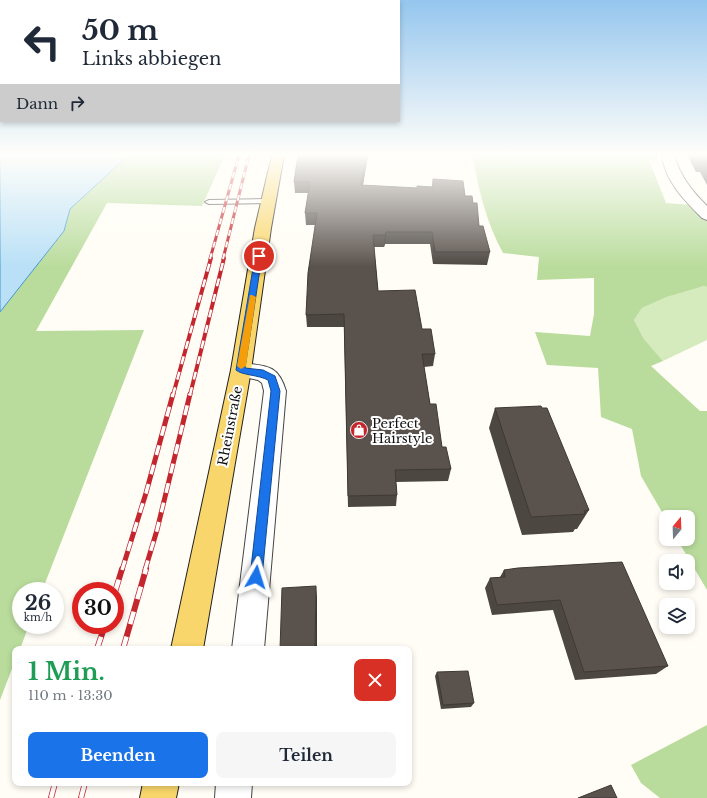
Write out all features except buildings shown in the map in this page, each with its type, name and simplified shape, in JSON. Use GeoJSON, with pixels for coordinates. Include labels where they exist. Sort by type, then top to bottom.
{"type":"FeatureCollection","features":[{"type":"Feature","properties":{"kind":"main road","name":"Rheinstraße"},"geometry":{"type":"LineString","coordinates":[[188,646],[241,370],[270,192]]}},
{"type":"Feature","properties":{"kind":"main road"},"geometry":{"type":"LineString","coordinates":[[158,798],[160,786]]}},
{"type":"Feature","properties":{"kind":"street"},"geometry":{"type":"LineString","coordinates":[[685,192],[707,215]]}},
{"type":"Feature","properties":{"kind":"street"},"geometry":{"type":"LineString","coordinates":[[241,370],[263,373],[272,379],[275,391],[248,646]]}},
{"type":"Feature","properties":{"kind":"street"},"geometry":{"type":"LineString","coordinates":[[233,798],[234,786]]}},
{"type":"Feature","properties":{"kind":"lane"},"geometry":{"type":"LineString","coordinates":[[209,202],[268,201]]}},
{"type":"Feature","properties":{"kind":"green space"},"geometry":{"type":"Polygon","coordinates":[[[88,192],[208,192],[202,206],[107,203],[36,331],[144,330],[46,582],[12,582],[12,634],[26,634],[21,646],[12,646],[12,669],[0,700],[0,312],[64,231],[70,209],[88,192]]]}},
{"type":"Feature","properties":{"kind":"green space"},"geometry":{"type":"Polygon","coordinates":[[[481,192],[662,192],[666,203],[693,205],[707,219],[707,287],[704,286],[667,297],[642,308],[634,320],[644,339],[663,361],[651,366],[700,411],[707,411],[707,590],[695,570],[695,554],[686,554],[681,546],[695,546],[695,510],[661,510],[641,476],[632,429],[601,417],[598,368],[547,365],[535,332],[590,336],[594,314],[594,278],[537,280],[539,257],[503,253],[488,218],[481,192]]]}},
{"type":"Feature","properties":{"kind":"green space"},"geometry":{"type":"Polygon","coordinates":[[[704,286],[707,287],[707,340],[663,361],[644,339],[634,320],[642,308],[667,297],[704,286]]]}},
{"type":"Feature","properties":{"kind":"green space"},"geometry":{"type":"Polygon","coordinates":[[[707,725],[707,798],[660,798],[641,783],[631,765],[707,725]]]}},
{"type":"Feature","properties":{"kind":"water"},"geometry":{"type":"Polygon","coordinates":[[[0,192],[88,192],[70,209],[64,231],[0,312],[0,192]]]}},
{"type":"Feature","properties":{"kind":"railway"},"geometry":{"type":"LineString","coordinates":[[210,259],[229,192]]}},
{"type":"Feature","properties":{"kind":"railway"},"geometry":{"type":"LineString","coordinates":[[223,259],[240,192]]}},
{"type":"Feature","properties":{"kind":"railway"},"geometry":{"type":"LineString","coordinates":[[173,395],[211,258]]}},
{"type":"Feature","properties":{"kind":"railway"},"geometry":{"type":"LineString","coordinates":[[190,395],[224,258]]}},
{"type":"Feature","properties":{"kind":"railway"},"geometry":{"type":"LineString","coordinates":[[122,570],[146,493],[173,394]]}},
{"type":"Feature","properties":{"kind":"railway"},"geometry":{"type":"LineString","coordinates":[[145,570],[157,530],[190,394]]}},
{"type":"Feature","properties":{"kind":"railway"},"geometry":{"type":"LineString","coordinates":[[118,582],[122,569]]}},
{"type":"Feature","properties":{"kind":"railway"},"geometry":{"type":"LineString","coordinates":[[124,646],[146,569]]}},
{"type":"Feature","properties":{"kind":"railway"},"geometry":{"type":"LineString","coordinates":[[98,646],[102,634]]}},
{"type":"Feature","properties":{"kind":"railway"},"geometry":{"type":"LineString","coordinates":[[51,798],[54,786]]}},
{"type":"Feature","properties":{"kind":"railway"},"geometry":{"type":"LineString","coordinates":[[81,798],[84,786]]}},
{"type":"Feature","properties":{"kind":"slow traffic"},"geometry":{"type":"LineString","coordinates":[[241,366],[252,297]]}},
{"type":"Feature","properties":{"kind":"place","name":"Perfect Hairstyle"},"geometry":{"type":"Point","coordinates":[359,430]}},
{"type":"Feature","properties":{"kind":"route"},"geometry":{"type":"LineString","coordinates":[[256,577],[275,391],[272,379],[263,373],[241,370],[259,256]]}}]}
